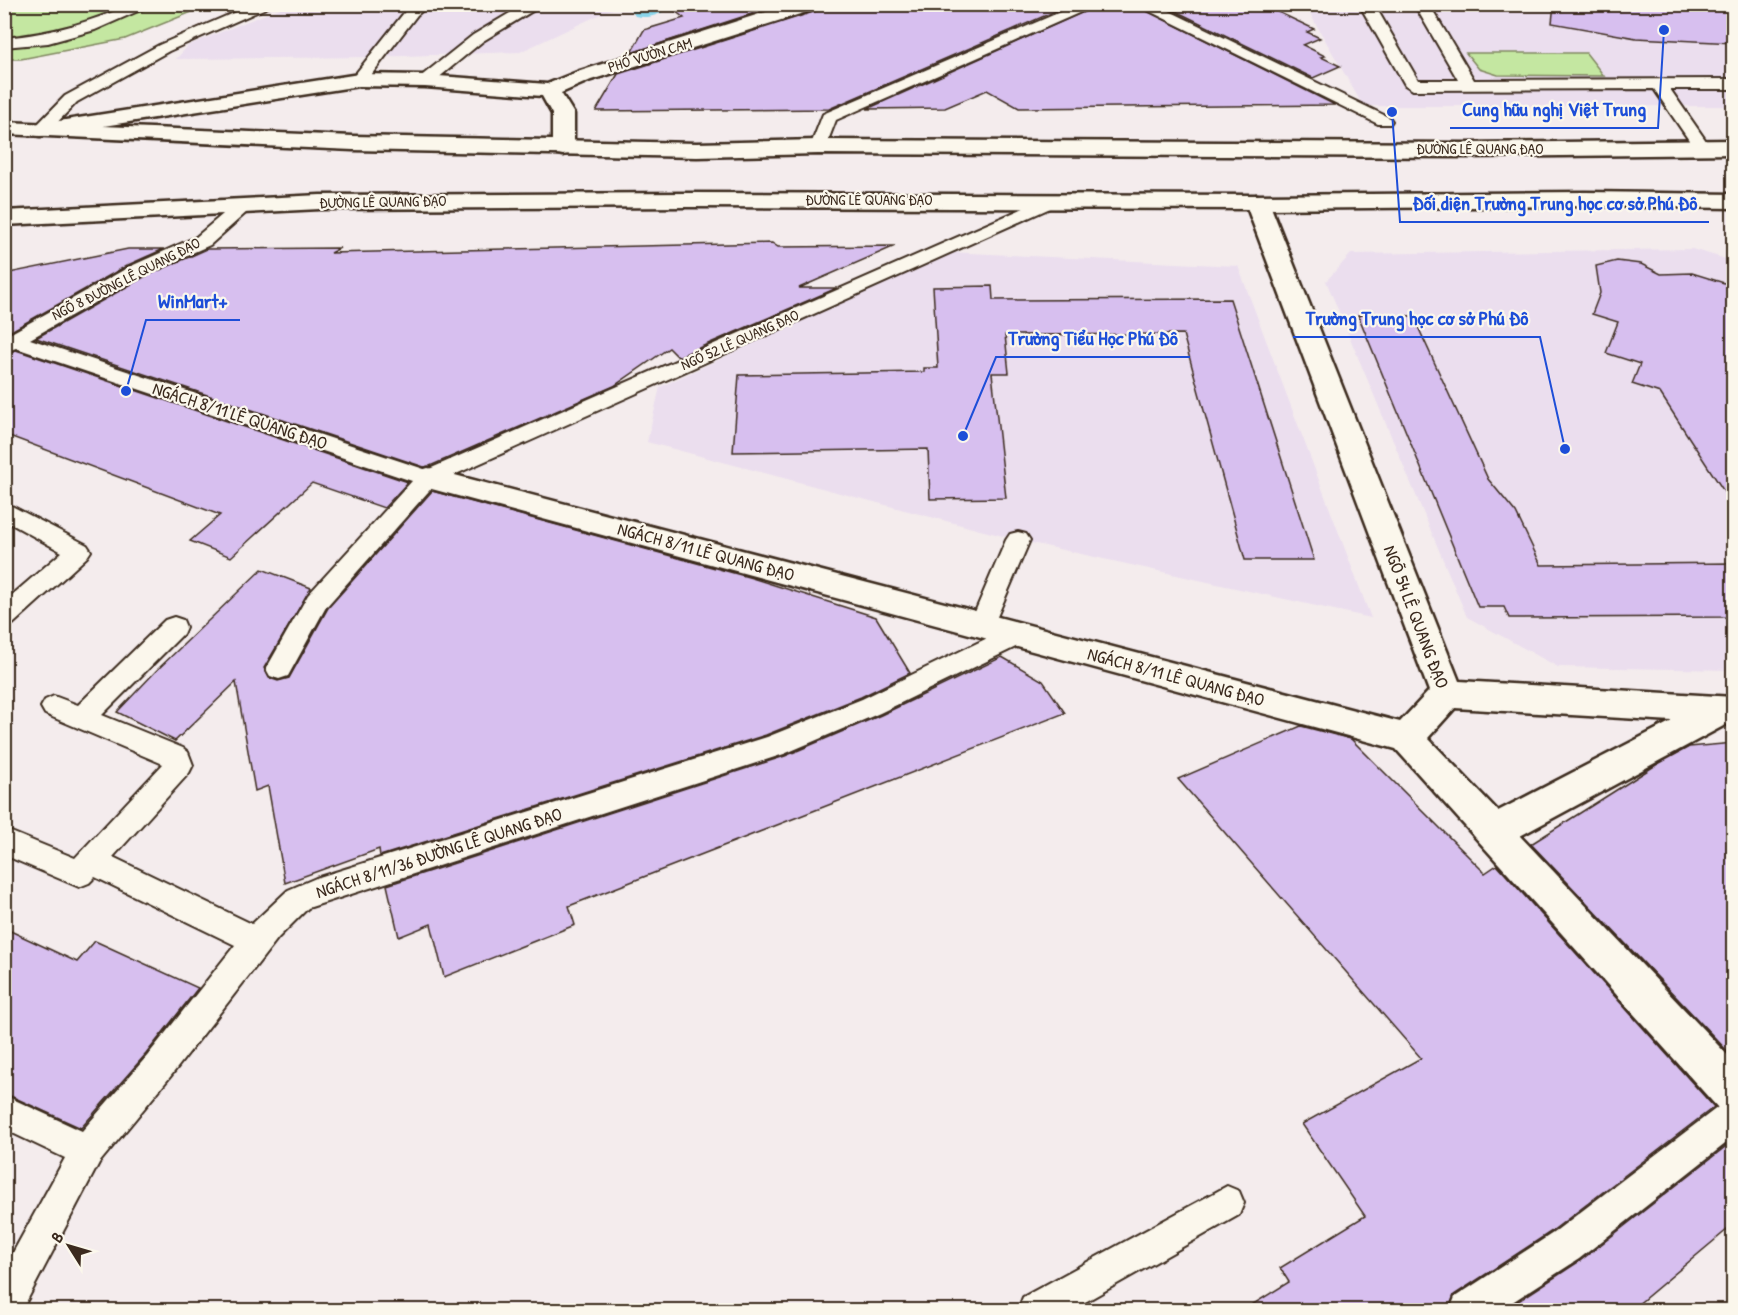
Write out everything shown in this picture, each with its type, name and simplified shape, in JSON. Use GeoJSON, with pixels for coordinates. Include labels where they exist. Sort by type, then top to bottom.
{"type":"FeatureCollection","features":[{"type":"Feature","properties":{"kind":"main road","name":"PHỐ VƯỜN CAM"},"geometry":{"type":"LineString","coordinates":[[549,90],[584,76],[812,4]]}},
{"type":"Feature","properties":{"kind":"main road"},"geometry":{"type":"LineString","coordinates":[[4,128],[40,130],[265,97],[359,80],[425,81],[549,90],[563,114],[563,148]]}},
{"type":"Feature","properties":{"kind":"main road","name":"ĐƯỜNG LÊ QUANG ĐẠO"},"geometry":{"type":"LineString","coordinates":[[40,130],[353,143],[697,150],[818,147],[1444,150],[1734,147]]}},
{"type":"Feature","properties":{"kind":"main road","name":"ĐƯỜNG LÊ QUANG ĐẠO"},"geometry":{"type":"LineString","coordinates":[[4,218],[332,202],[677,200],[1257,202],[1585,199],[1734,201]]}},
{"type":"Feature","properties":{"kind":"main road","name":"NGÕ 54 LÊ QUANG ĐẠO"},"geometry":{"type":"LineString","coordinates":[[1257,202],[1447,694],[1407,738]]}},
{"type":"Feature","properties":{"kind":"main road","name":"NGÁCH 8/11 LÊ QUANG ĐẠO"},"geometry":{"type":"LineString","coordinates":[[428,478],[1407,738]]}},
{"type":"Feature","properties":{"kind":"main road"},"geometry":{"type":"LineString","coordinates":[[1447,694],[1728,711]]}},
{"type":"Feature","properties":{"kind":"main road"},"geometry":{"type":"LineString","coordinates":[[1493,832],[1728,711]]}},
{"type":"Feature","properties":{"kind":"main road"},"geometry":{"type":"LineString","coordinates":[[1407,738],[1734,1094]]}},
{"type":"Feature","properties":{"kind":"lane"},"geometry":{"type":"LineString","coordinates":[[4,43],[48,38],[147,4]]}},
{"type":"Feature","properties":{"kind":"lane"},"geometry":{"type":"LineString","coordinates":[[40,130],[71,99],[164,48],[268,4]]}},
{"type":"Feature","properties":{"kind":"lane"},"geometry":{"type":"LineString","coordinates":[[359,80],[412,12],[423,4]]}},
{"type":"Feature","properties":{"kind":"lane"},"geometry":{"type":"LineString","coordinates":[[425,81],[453,55],[514,15],[537,4]]}},
{"type":"Feature","properties":{"kind":"lane"},"geometry":{"type":"LineString","coordinates":[[818,147],[828,117],[1092,4]]}},
{"type":"Feature","properties":{"kind":"lane"},"geometry":{"type":"LineString","coordinates":[[1142,4],[1384,121]]}},
{"type":"Feature","properties":{"kind":"lane"},"geometry":{"type":"LineString","coordinates":[[1366,4],[1413,86],[1734,84]]}},
{"type":"Feature","properties":{"kind":"lane"},"geometry":{"type":"LineString","coordinates":[[1421,4],[1469,85]]}},
{"type":"Feature","properties":{"kind":"lane"},"geometry":{"type":"LineString","coordinates":[[1658,84],[1703,148]]}},
{"type":"Feature","properties":{"kind":"lane","name":"NGÕ 52 LÊ QUANG ĐẠO"},"geometry":{"type":"LineString","coordinates":[[428,478],[1051,201]]}},
{"type":"Feature","properties":{"kind":"lane","name":"NGÕ 8 ĐƯỜNG LÊ QUANG ĐẠO"},"geometry":{"type":"LineString","coordinates":[[9,343],[136,272],[202,241],[242,207]]}},
{"type":"Feature","properties":{"kind":"lane","name":"NGÁCH 8/11 LÊ QUANG ĐẠO"},"geometry":{"type":"LineString","coordinates":[[9,343],[428,478]]}},
{"type":"Feature","properties":{"kind":"lane"},"geometry":{"type":"LineString","coordinates":[[279,669],[317,601],[428,478]]}},
{"type":"Feature","properties":{"kind":"lane"},"geometry":{"type":"LineString","coordinates":[[4,510],[79,551],[4,617]]}},
{"type":"Feature","properties":{"kind":"lane"},"geometry":{"type":"LineString","coordinates":[[981,626],[1018,540]]}},
{"type":"Feature","properties":{"kind":"lane"},"geometry":{"type":"LineString","coordinates":[[82,718],[174,627]]}},
{"type":"Feature","properties":{"kind":"lane","name":"NGÁCH 8/11/36 ĐƯỜNG LÊ QUANG ĐẠO"},"geometry":{"type":"LineString","coordinates":[[4,1307],[87,1151],[159,1066],[257,941],[298,899],[316,891],[774,746],[871,706],[1017,635]]}},
{"type":"Feature","properties":{"kind":"lane"},"geometry":{"type":"LineString","coordinates":[[4,841],[79,874],[179,765],[178,760],[173,756],[54,707]]}},
{"type":"Feature","properties":{"kind":"lane"},"geometry":{"type":"LineString","coordinates":[[91,861],[257,941]]}},
{"type":"Feature","properties":{"kind":"lane"},"geometry":{"type":"LineString","coordinates":[[4,1111],[87,1151]]}},
{"type":"Feature","properties":{"kind":"lane"},"geometry":{"type":"LineString","coordinates":[[1468,1311],[1566,1246],[1734,1116]]}},
{"type":"Feature","properties":{"kind":"lane"},"geometry":{"type":"LineString","coordinates":[[1036,1311],[1227,1203]]}},
{"type":"Feature","properties":{"kind":"shaded area"},"geometry":{"type":"Polygon","coordinates":[[[288,5],[620,5],[520,52],[377,57],[176,59],[189,45],[288,5]]]}},
{"type":"Feature","properties":{"kind":"shaded area"},"geometry":{"type":"Polygon","coordinates":[[[1305,5],[1733,5],[1733,106],[1363,106],[1305,5]]]}},
{"type":"Feature","properties":{"kind":"shaded area"},"geometry":{"type":"Polygon","coordinates":[[[1692,249],[1733,261],[1733,670],[1558,667],[1467,617],[1326,281],[1351,254],[1692,249]]]}},
{"type":"Feature","properties":{"kind":"shaded area"},"geometry":{"type":"Polygon","coordinates":[[[949,252],[1238,266],[1371,618],[1018,540],[647,442],[660,387],[949,252]]]}},
{"type":"Feature","properties":{"kind":"green space"},"geometry":{"type":"Polygon","coordinates":[[[5,5],[209,5],[125,39],[21,59],[5,59],[5,5]]]}},
{"type":"Feature","properties":{"kind":"green space"},"geometry":{"type":"Polygon","coordinates":[[[1466,53],[1586,53],[1604,76],[1498,75],[1479,69],[1466,53]]]}},
{"type":"Feature","properties":{"kind":"building"},"geometry":{"type":"Polygon","coordinates":[[[666,4],[782,4],[631,53],[644,30],[684,18],[666,4]]]}},
{"type":"Feature","properties":{"kind":"building"},"geometry":{"type":"Polygon","coordinates":[[[823,4],[1072,4],[829,109],[596,111],[618,74],[820,10],[823,4]]]}},
{"type":"Feature","properties":{"kind":"building"},"geometry":{"type":"Polygon","coordinates":[[[1101,4],[1133,4],[1335,105],[1019,108],[987,90],[945,108],[867,109],[1101,4]]]}},
{"type":"Feature","properties":{"kind":"building"},"geometry":{"type":"Polygon","coordinates":[[[1161,4],[1261,4],[1314,29],[1307,32],[1320,38],[1303,45],[1340,66],[1313,78],[1161,4]]]}},
{"type":"Feature","properties":{"kind":"building"},"geometry":{"type":"Polygon","coordinates":[[[1554,4],[1734,4],[1734,43],[1636,38],[1552,23],[1554,4]]]}},
{"type":"Feature","properties":{"kind":"building"},"geometry":{"type":"Polygon","coordinates":[[[772,243],[778,247],[895,246],[799,288],[837,288],[678,357],[669,348],[614,386],[424,467],[36,338],[144,277],[207,249],[340,248],[330,253],[772,243]]]}},
{"type":"Feature","properties":{"kind":"building"},"geometry":{"type":"Polygon","coordinates":[[[128,249],[164,249],[128,265],[4,335],[4,274],[128,249]]]}},
{"type":"Feature","properties":{"kind":"building"},"geometry":{"type":"Polygon","coordinates":[[[1617,261],[1641,264],[1661,274],[1692,273],[1734,286],[1734,507],[1660,393],[1632,384],[1640,364],[1606,353],[1618,322],[1592,314],[1600,293],[1596,266],[1617,261]]]}},
{"type":"Feature","properties":{"kind":"building"},"geometry":{"type":"Polygon","coordinates":[[[992,286],[993,300],[1230,299],[1314,560],[1245,560],[1183,334],[1005,335],[1009,373],[992,373],[1006,498],[930,499],[928,449],[733,452],[739,375],[924,372],[924,368],[938,368],[933,287],[992,286]]]}},
{"type":"Feature","properties":{"kind":"building"},"geometry":{"type":"Polygon","coordinates":[[[1358,315],[1413,316],[1488,479],[1516,513],[1541,565],[1734,563],[1734,617],[1509,618],[1504,607],[1478,607],[1358,315]]]}},
{"type":"Feature","properties":{"kind":"building"},"geometry":{"type":"Polygon","coordinates":[[[16,350],[408,482],[384,508],[312,483],[231,557],[190,541],[220,515],[4,434],[4,354],[16,350]]]}},
{"type":"Feature","properties":{"kind":"building"},"geometry":{"type":"Polygon","coordinates":[[[432,491],[752,578],[876,617],[910,673],[861,697],[766,735],[380,856],[379,849],[285,883],[268,786],[255,791],[236,682],[175,741],[117,712],[156,671],[262,569],[311,588],[264,668],[269,678],[278,681],[289,678],[328,608],[432,491]]]}},
{"type":"Feature","properties":{"kind":"building"},"geometry":{"type":"Polygon","coordinates":[[[1002,657],[1043,681],[1065,713],[569,906],[575,925],[444,977],[431,924],[399,937],[387,885],[785,756],[881,715],[1002,657]]]}},
{"type":"Feature","properties":{"kind":"building"},"geometry":{"type":"Polygon","coordinates":[[[1301,726],[1351,739],[1485,873],[1497,865],[1714,1107],[1552,1231],[1454,1295],[1448,1311],[1242,1311],[1289,1282],[1280,1268],[1365,1216],[1302,1124],[1421,1058],[1178,779],[1301,726]]]}},
{"type":"Feature","properties":{"kind":"building"},"geometry":{"type":"Polygon","coordinates":[[[1734,743],[1734,1058],[1531,844],[1656,765],[1689,747],[1734,743]]]}},
{"type":"Feature","properties":{"kind":"building"},"geometry":{"type":"Polygon","coordinates":[[[4,928],[77,962],[95,941],[198,988],[146,1054],[81,1128],[4,1093],[4,928]]]}},
{"type":"Feature","properties":{"kind":"building"},"geometry":{"type":"Polygon","coordinates":[[[1734,1140],[1734,1224],[1630,1311],[1503,1311],[1580,1261],[1734,1140]]]}},
{"type":"Feature","properties":{"kind":"waterway"},"geometry":{"type":"LineString","coordinates":[[645,10],[657,4]]}},
{"type":"Feature","properties":{"kind":"place","name":"Cung hữu nghị Việt Trung"},"geometry":{"type":"Point","coordinates":[1664,30]}},
{"type":"Feature","properties":{"kind":"place","name":"Đối diện Trường Trung học cơ sở Phú Đô"},"geometry":{"type":"Point","coordinates":[1392,112]}},
{"type":"Feature","properties":{"kind":"place","name":"WinMart+"},"geometry":{"type":"Point","coordinates":[126,391]}},
{"type":"Feature","properties":{"kind":"place","name":"Trường Tiểu Học Phú Đô"},"geometry":{"type":"Point","coordinates":[963,436]}},
{"type":"Feature","properties":{"kind":"place","name":"Trường Trung học cơ sở Phú Đô"},"geometry":{"type":"Point","coordinates":[1565,449]}}]}
